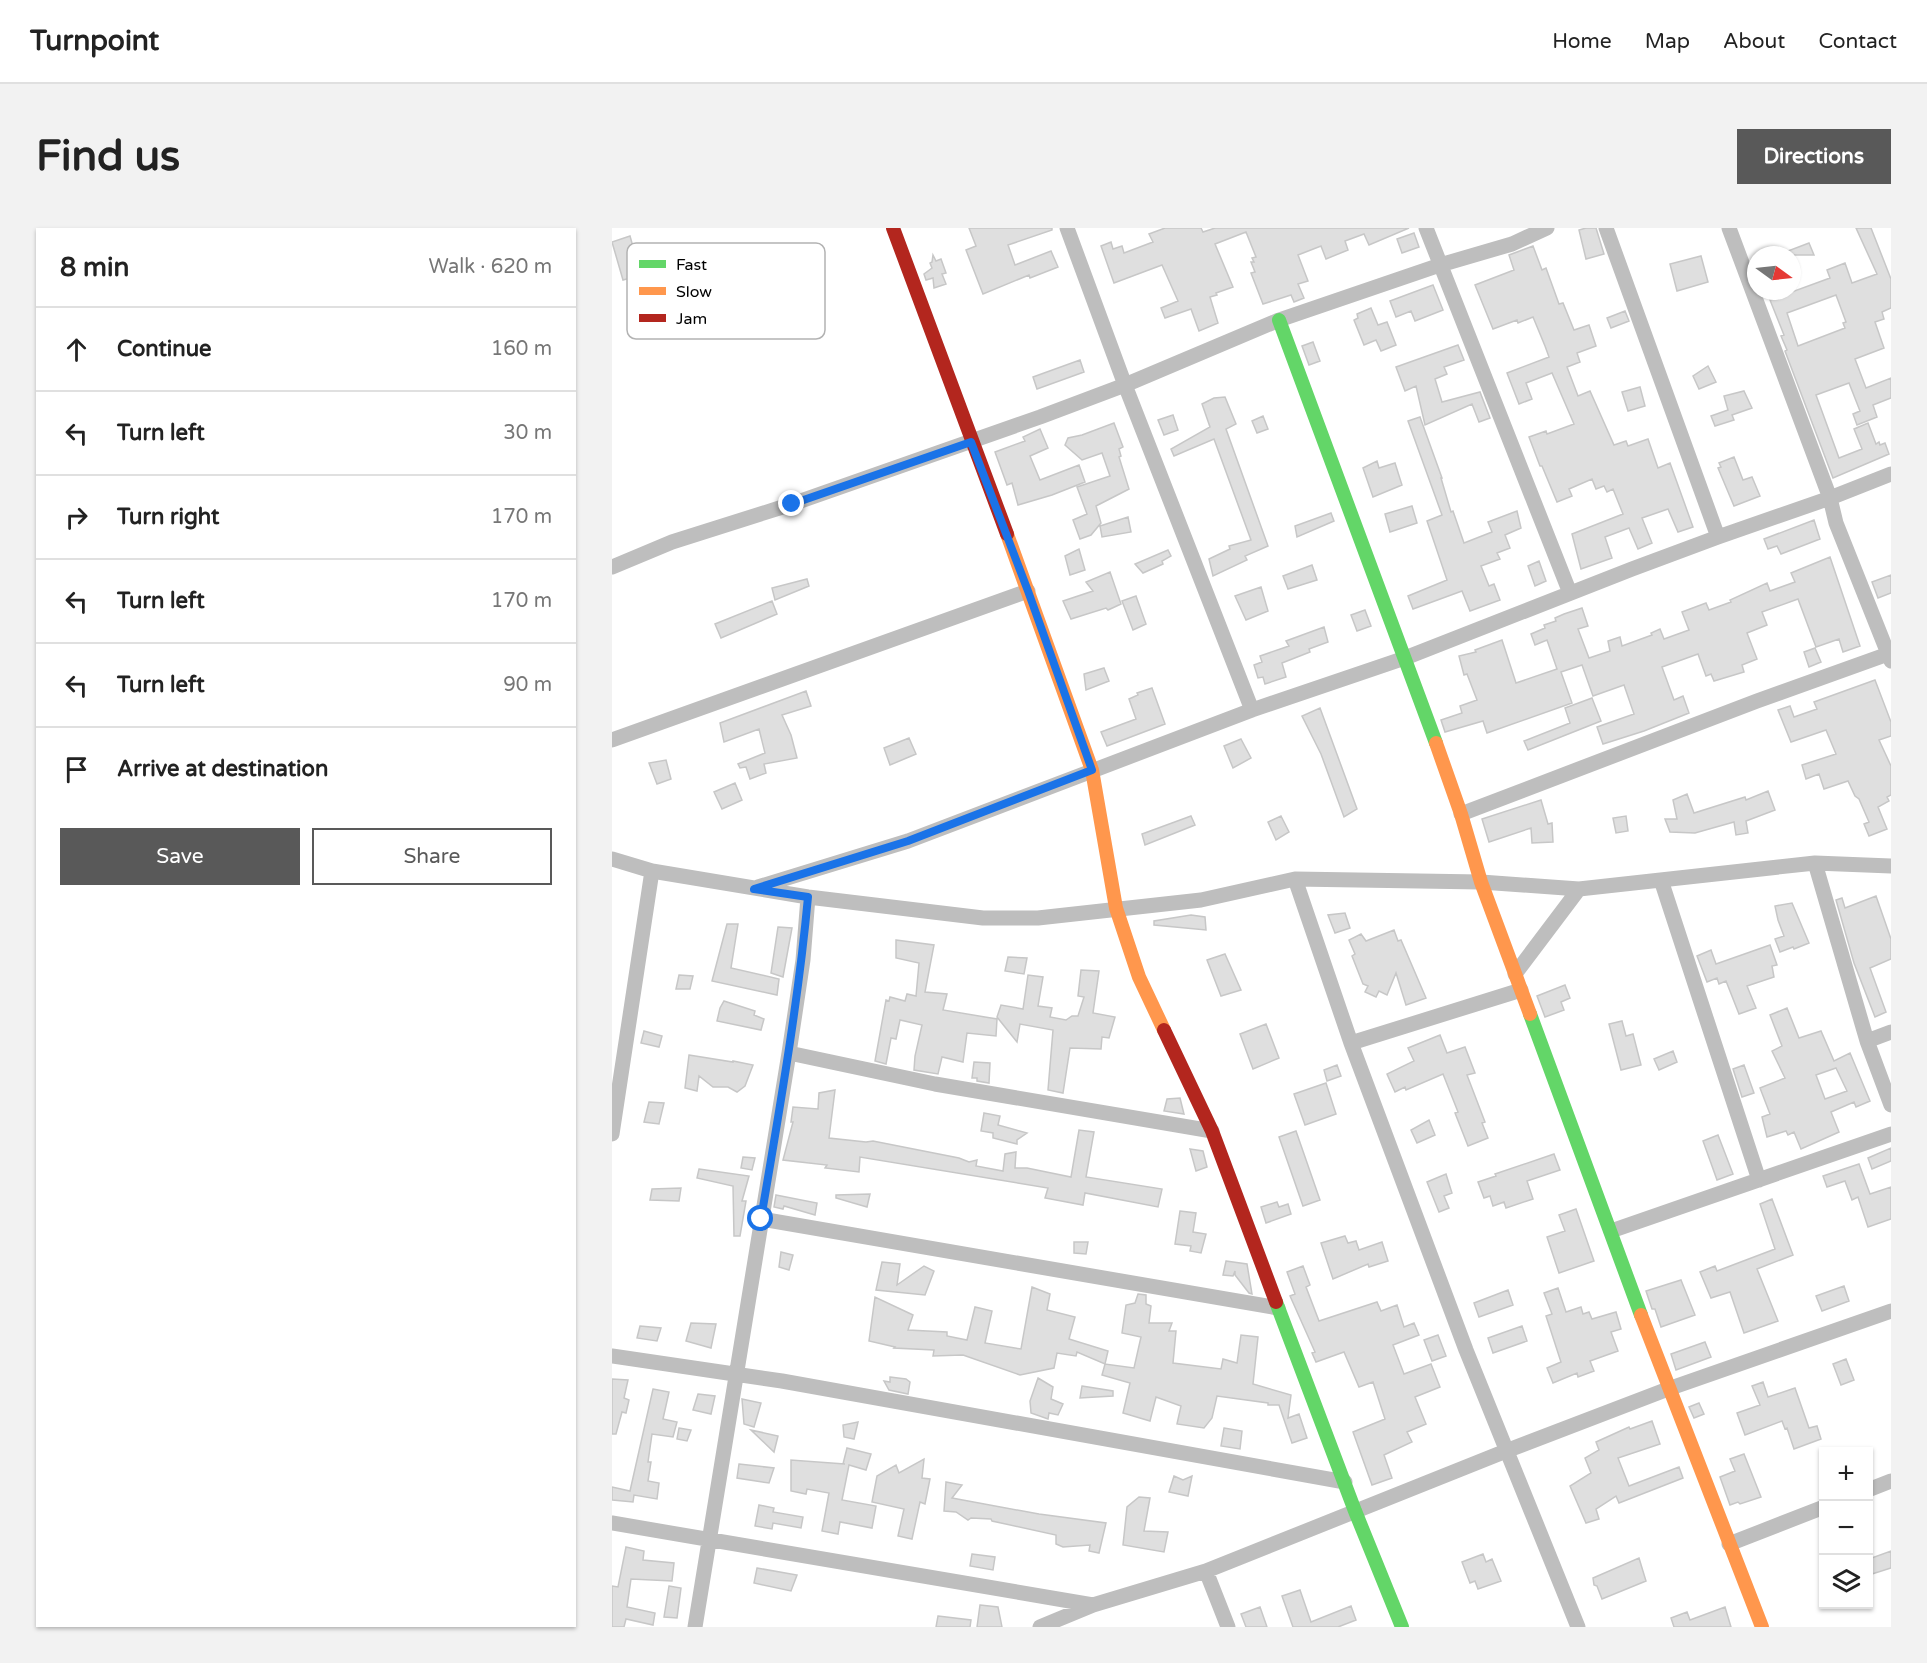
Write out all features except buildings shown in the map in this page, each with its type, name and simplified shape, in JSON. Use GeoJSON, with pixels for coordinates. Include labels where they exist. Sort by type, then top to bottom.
{"type":"FeatureCollection","features":[{"type":"Feature","properties":{"kind":"street"},"geometry":{"type":"LineString","coordinates":[[892,228],[1028,591],[1092,770],[1116,908],[1139,978],[1212,1131],[1355,1511],[1402,1627]]}},
{"type":"Feature","properties":{"kind":"street"},"geometry":{"type":"LineString","coordinates":[[1067,228],[1125,385],[1251,710]]}},
{"type":"Feature","properties":{"kind":"street"},"geometry":{"type":"LineString","coordinates":[[1426,228],[1570,593]]}},
{"type":"Feature","properties":{"kind":"street"},"geometry":{"type":"LineString","coordinates":[[612,567],[672,542],[792,504],[971,442],[1125,385],[1279,320],[1440,265],[1512,244],[1547,228]]}},
{"type":"Feature","properties":{"kind":"street"},"geometry":{"type":"LineString","coordinates":[[1606,228],[1718,537]]}},
{"type":"Feature","properties":{"kind":"street"},"geometry":{"type":"LineString","coordinates":[[1461,814],[1746,705],[1890,657],[1836,523],[1830,498],[1733,229]]}},
{"type":"Feature","properties":{"kind":"street"},"geometry":{"type":"LineString","coordinates":[[1279,320],[1461,814],[1480,882],[1668,1389],[1762,1627]]}},
{"type":"Feature","properties":{"kind":"street"},"geometry":{"type":"LineString","coordinates":[[754,889],[908,841],[1251,710],[1405,658],[1570,593],[1891,474]]}},
{"type":"Feature","properties":{"kind":"street"},"geometry":{"type":"LineString","coordinates":[[612,740],[1028,591]]}},
{"type":"Feature","properties":{"kind":"street"},"geometry":{"type":"LineString","coordinates":[[612,859],[652,871],[754,889],[984,918],[1038,918],[1201,900],[1295,879],[1480,882],[1579,889],[1815,863],[1891,866]]}},
{"type":"Feature","properties":{"kind":"street"},"geometry":{"type":"LineString","coordinates":[[1815,863],[1867,1041],[1891,1105]]}},
{"type":"Feature","properties":{"kind":"street"},"geometry":{"type":"LineString","coordinates":[[612,1134],[652,871]]}},
{"type":"Feature","properties":{"kind":"street"},"geometry":{"type":"LineString","coordinates":[[1295,879],[1351,1043],[1466,1350],[1578,1627]]}},
{"type":"Feature","properties":{"kind":"street"},"geometry":{"type":"LineString","coordinates":[[1661,880],[1759,1179]]}},
{"type":"Feature","properties":{"kind":"street"},"geometry":{"type":"LineString","coordinates":[[1515,974],[1579,889]]}},
{"type":"Feature","properties":{"kind":"street"},"geometry":{"type":"LineString","coordinates":[[695,1627],[789,1053],[808,897]]}},
{"type":"Feature","properties":{"kind":"street"},"geometry":{"type":"LineString","coordinates":[[1351,1043],[1521,990]]}},
{"type":"Feature","properties":{"kind":"street"},"geometry":{"type":"LineString","coordinates":[[1867,1041],[1891,1032]]}},
{"type":"Feature","properties":{"kind":"street"},"geometry":{"type":"LineString","coordinates":[[789,1053],[935,1084],[1212,1131]]}},
{"type":"Feature","properties":{"kind":"street"},"geometry":{"type":"LineString","coordinates":[[1611,1231],[1891,1134]]}},
{"type":"Feature","properties":{"kind":"street"},"geometry":{"type":"LineString","coordinates":[[761,1219],[1278,1308]]}},
{"type":"Feature","properties":{"kind":"street"},"geometry":{"type":"LineString","coordinates":[[1045,1626],[1093,1605],[1206,1571],[1506,1450],[1668,1389],[1891,1311]]}},
{"type":"Feature","properties":{"kind":"street"},"geometry":{"type":"LineString","coordinates":[[612,1356],[736,1373],[1345,1482]]}},
{"type":"Feature","properties":{"kind":"street"},"geometry":{"type":"LineString","coordinates":[[1873,1488],[1891,1481]]}},
{"type":"Feature","properties":{"kind":"street"},"geometry":{"type":"LineString","coordinates":[[1730,1544],[1819,1509]]}},
{"type":"Feature","properties":{"kind":"street"},"geometry":{"type":"LineString","coordinates":[[612,1523],[1093,1605]]}},
{"type":"Feature","properties":{"kind":"street"},"geometry":{"type":"LineString","coordinates":[[1206,1571],[1228,1627]]}},
{"type":"Feature","properties":{"kind":"traffic: fast"},"geometry":{"type":"LineString","coordinates":[[1279,320],[1436,743]]}},
{"type":"Feature","properties":{"kind":"traffic: fast"},"geometry":{"type":"LineString","coordinates":[[1530,1014],[1641,1315]]}},
{"type":"Feature","properties":{"kind":"traffic: fast"},"geometry":{"type":"LineString","coordinates":[[1276,1302],[1355,1511],[1402,1627]]}},
{"type":"Feature","properties":{"kind":"traffic: slow"},"geometry":{"type":"LineString","coordinates":[[1007,534],[1092,770],[1116,908],[1139,977],[1164,1030]]}},
{"type":"Feature","properties":{"kind":"traffic: slow"},"geometry":{"type":"LineString","coordinates":[[1436,743],[1461,814],[1481,882],[1530,1014]]}},
{"type":"Feature","properties":{"kind":"traffic: slow"},"geometry":{"type":"LineString","coordinates":[[1641,1315],[1762,1627]]}},
{"type":"Feature","properties":{"kind":"traffic: jam"},"geometry":{"type":"LineString","coordinates":[[893,228],[1007,534]]}},
{"type":"Feature","properties":{"kind":"traffic: jam"},"geometry":{"type":"LineString","coordinates":[[1164,1030],[1212,1131],[1276,1302]]}},
{"type":"Feature","properties":{"kind":"route"},"geometry":{"type":"LineString","coordinates":[[761,1219],[789,1053],[808,897],[754,889],[908,841],[1092,770],[1028,591],[971,442],[792,504]]}}]}
